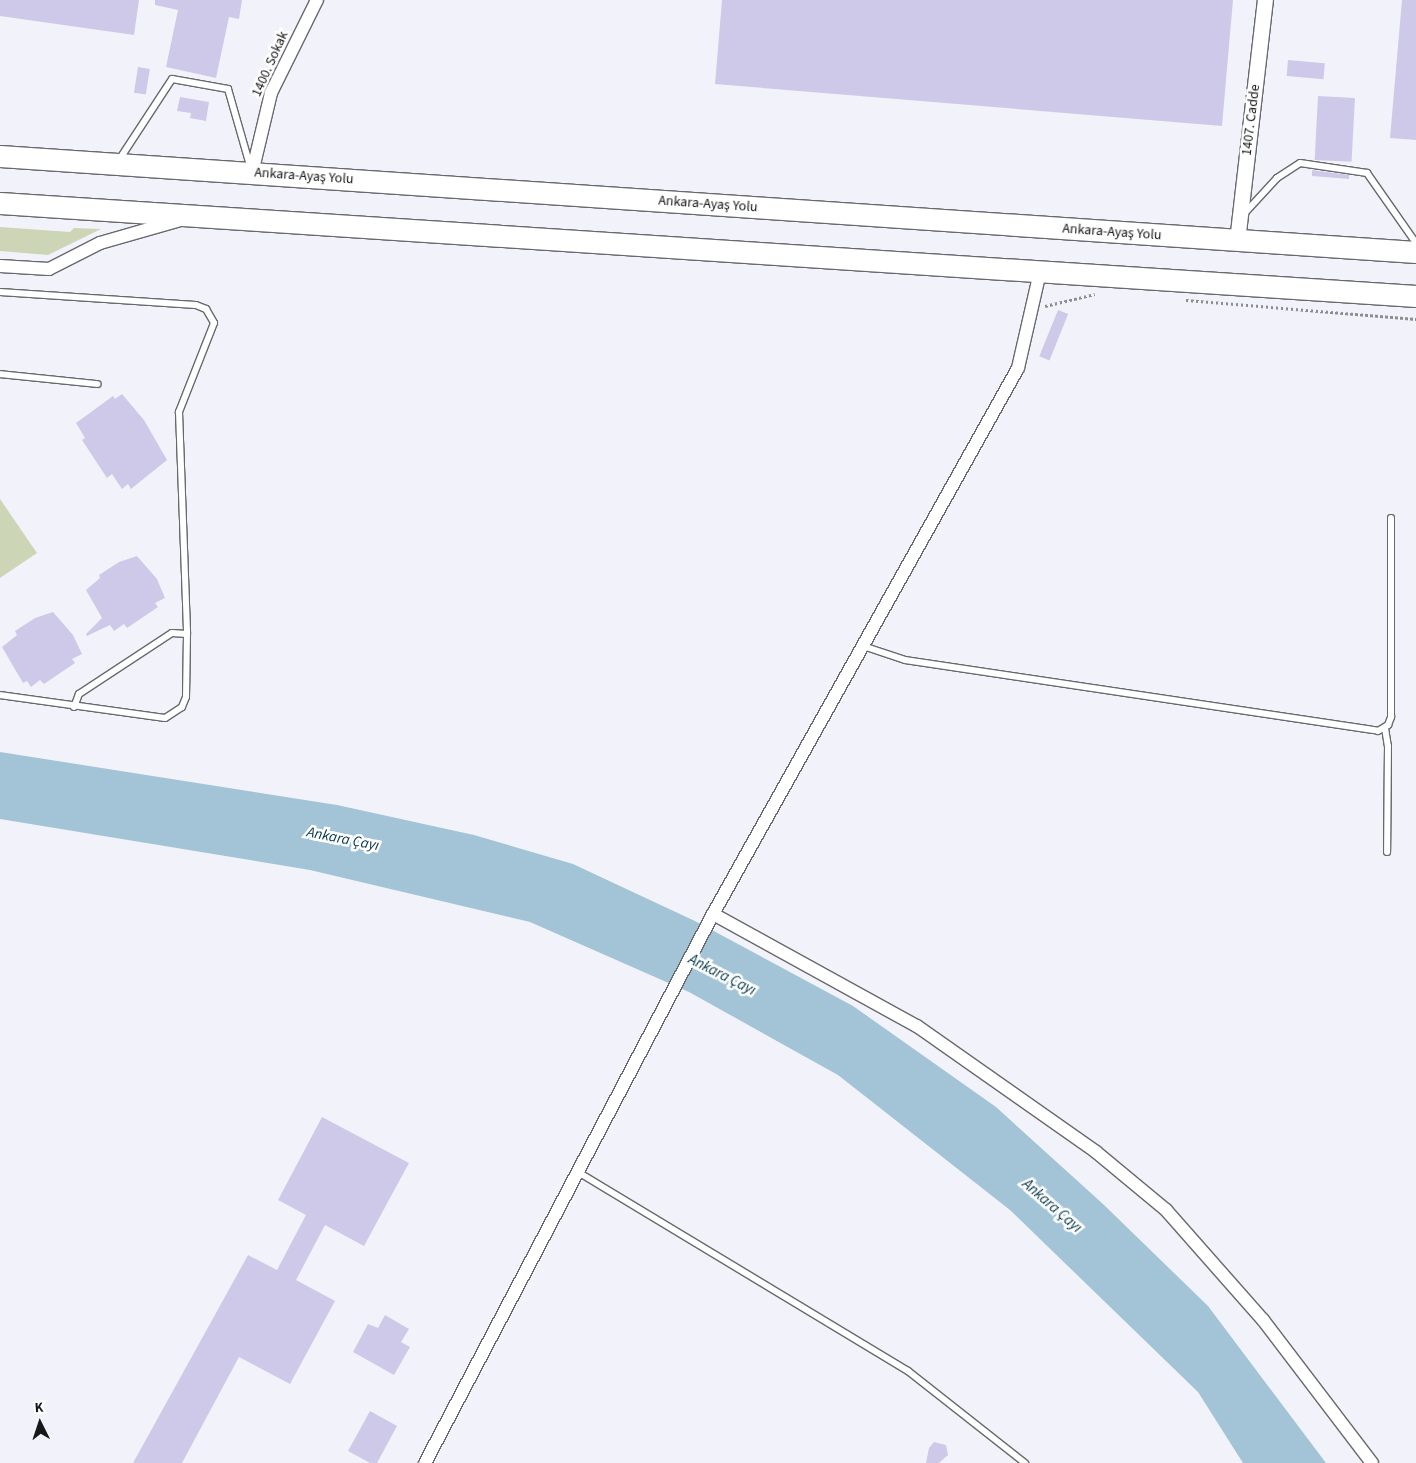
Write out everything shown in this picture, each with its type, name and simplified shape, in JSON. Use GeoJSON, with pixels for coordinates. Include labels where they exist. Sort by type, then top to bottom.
{"type":"FeatureCollection","features":[{"type":"Feature","properties":{"kind":"highway","name":"Ankara-Ayaş Yolu"},"geometry":{"type":"LineString","coordinates":[[0,156],[1416,252]]}},
{"type":"Feature","properties":{"kind":"highway"},"geometry":{"type":"LineString","coordinates":[[0,203],[1416,296]]}},
{"type":"Feature","properties":{"kind":"street","name":"1400. Sokak"},"geometry":{"type":"LineString","coordinates":[[252,173],[271,93],[317,0]]}},
{"type":"Feature","properties":{"kind":"street","name":"1407. Cadde"},"geometry":{"type":"LineString","coordinates":[[1237,240],[1264,0]]}},
{"type":"Feature","properties":{"kind":"street"},"geometry":{"type":"LineString","coordinates":[[0,266],[49,270],[100,243],[192,217]]}},
{"type":"Feature","properties":{"kind":"street"},"geometry":{"type":"LineString","coordinates":[[425,1463],[657,1026],[713,914],[1018,368],[1040,272]]}},
{"type":"Feature","properties":{"kind":"street"},"geometry":{"type":"LineString","coordinates":[[713,914],[917,1026],[1096,1152],[1166,1210],[1263,1320],[1372,1463]]}},
{"type":"Feature","properties":{"kind":"lane"},"geometry":{"type":"LineString","coordinates":[[116,164],[172,79],[228,89],[252,173]]}},
{"type":"Feature","properties":{"kind":"lane"},"geometry":{"type":"LineString","coordinates":[[1239,219],[1277,178],[1300,163],[1367,172],[1416,244]]}},
{"type":"Feature","properties":{"kind":"lane"},"geometry":{"type":"LineString","coordinates":[[0,292],[196,305],[212,315],[214,323],[178,412],[187,634],[186,697],[182,707],[175,714],[158,717],[74,707],[0,695]]}},
{"type":"Feature","properties":{"kind":"lane"},"geometry":{"type":"LineString","coordinates":[[0,374],[97,384]]}},
{"type":"Feature","properties":{"kind":"lane"},"geometry":{"type":"LineString","coordinates":[[1387,852],[1388,746],[1385,728],[1391,717],[1391,518]]}},
{"type":"Feature","properties":{"kind":"lane"},"geometry":{"type":"LineString","coordinates":[[74,707],[79,694],[172,633],[187,634]]}},
{"type":"Feature","properties":{"kind":"lane"},"geometry":{"type":"LineString","coordinates":[[863,646],[924,663],[1374,731],[1385,728]]}},
{"type":"Feature","properties":{"kind":"lane"},"geometry":{"type":"LineString","coordinates":[[578,1172],[908,1371],[1025,1463]]}},
{"type":"Feature","properties":{"kind":"path"},"geometry":{"type":"LineString","coordinates":[[1032,310],[1080,297],[1104,294]]}},
{"type":"Feature","properties":{"kind":"path"},"geometry":{"type":"LineString","coordinates":[[1176,299],[1416,319]]}},
{"type":"Feature","properties":{"kind":"green space"},"geometry":{"type":"Polygon","coordinates":[[[0,227],[70,232],[74,228],[101,229],[48,255],[0,251],[0,227]]]}},
{"type":"Feature","properties":{"kind":"green space"},"geometry":{"type":"Polygon","coordinates":[[[0,499],[37,553],[0,578],[0,499]]]}},
{"type":"Feature","properties":{"kind":"water","name":"Ankara Çayı"},"geometry":{"type":"Polygon","coordinates":[[[0,752],[337,805],[474,835],[573,864],[697,922],[853,1006],[996,1107],[1103,1204],[1208,1306],[1326,1463],[1243,1463],[1198,1392],[1010,1210],[838,1075],[689,992],[530,922],[310,870],[0,819],[0,752]]]}},
{"type":"Feature","properties":{"kind":"building"},"geometry":{"type":"Polygon","coordinates":[[[0,0],[139,0],[134,35],[0,16],[0,0]]]}},
{"type":"Feature","properties":{"kind":"building"},"geometry":{"type":"Polygon","coordinates":[[[155,0],[242,0],[239,19],[229,17],[216,78],[166,67],[178,10],[155,5],[155,0]]]}},
{"type":"Feature","properties":{"kind":"building"},"geometry":{"type":"Polygon","coordinates":[[[722,0],[1233,0],[1222,126],[715,84],[722,0]]]}},
{"type":"Feature","properties":{"kind":"building"},"geometry":{"type":"Polygon","coordinates":[[[1402,0],[1416,0],[1416,140],[1390,138],[1402,0]]]}},
{"type":"Feature","properties":{"kind":"building"},"geometry":{"type":"Polygon","coordinates":[[[1288,60],[1325,63],[1323,79],[1287,76],[1288,60]]]}},
{"type":"Feature","properties":{"kind":"building"},"geometry":{"type":"Polygon","coordinates":[[[138,67],[150,69],[146,95],[134,93],[138,67]]]}},
{"type":"Feature","properties":{"kind":"building"},"geometry":{"type":"Polygon","coordinates":[[[1318,96],[1355,98],[1352,162],[1315,160],[1318,96]]]}},
{"type":"Feature","properties":{"kind":"building"},"geometry":{"type":"Polygon","coordinates":[[[180,97],[209,102],[206,121],[190,118],[191,113],[177,111],[180,97]]]}},
{"type":"Feature","properties":{"kind":"building"},"geometry":{"type":"Polygon","coordinates":[[[1312,170],[1349,175],[1349,179],[1312,176],[1312,170]]]}},
{"type":"Feature","properties":{"kind":"building"},"geometry":{"type":"Polygon","coordinates":[[[1058,310],[1068,314],[1049,360],[1039,356],[1058,310]]]}},
{"type":"Feature","properties":{"kind":"building"},"geometry":{"type":"Polygon","coordinates":[[[122,394],[144,420],[167,460],[131,489],[128,484],[122,489],[112,474],[107,478],[82,440],[85,438],[76,423],[113,396],[115,399],[122,394]]]}},
{"type":"Feature","properties":{"kind":"building"},"geometry":{"type":"Polygon","coordinates":[[[137,556],[157,579],[165,598],[155,603],[158,607],[127,628],[124,624],[114,631],[110,625],[87,636],[86,634],[102,618],[86,590],[100,578],[99,575],[119,562],[137,556]]]}},
{"type":"Feature","properties":{"kind":"building"},"geometry":{"type":"Polygon","coordinates":[[[53,612],[73,635],[82,654],[72,659],[75,663],[44,684],[40,680],[31,687],[27,681],[23,683],[2,647],[17,635],[15,631],[35,618],[53,612]]]}},
{"type":"Feature","properties":{"kind":"building"},"geometry":{"type":"Polygon","coordinates":[[[322,1117],[409,1163],[364,1246],[325,1225],[296,1280],[335,1301],[290,1384],[239,1357],[182,1463],[133,1463],[248,1255],[277,1270],[306,1215],[278,1200],[322,1117]]]}},
{"type":"Feature","properties":{"kind":"building"},"geometry":{"type":"Polygon","coordinates":[[[385,1315],[409,1329],[401,1342],[410,1347],[394,1375],[353,1352],[368,1324],[378,1328],[385,1315]]]}},
{"type":"Feature","properties":{"kind":"building"},"geometry":{"type":"Polygon","coordinates":[[[370,1411],[397,1426],[377,1463],[370,1463],[348,1451],[370,1411]]]}},
{"type":"Feature","properties":{"kind":"building"},"geometry":{"type":"Polygon","coordinates":[[[934,1442],[946,1445],[948,1455],[939,1463],[926,1463],[929,1448],[934,1442]]]}}]}
